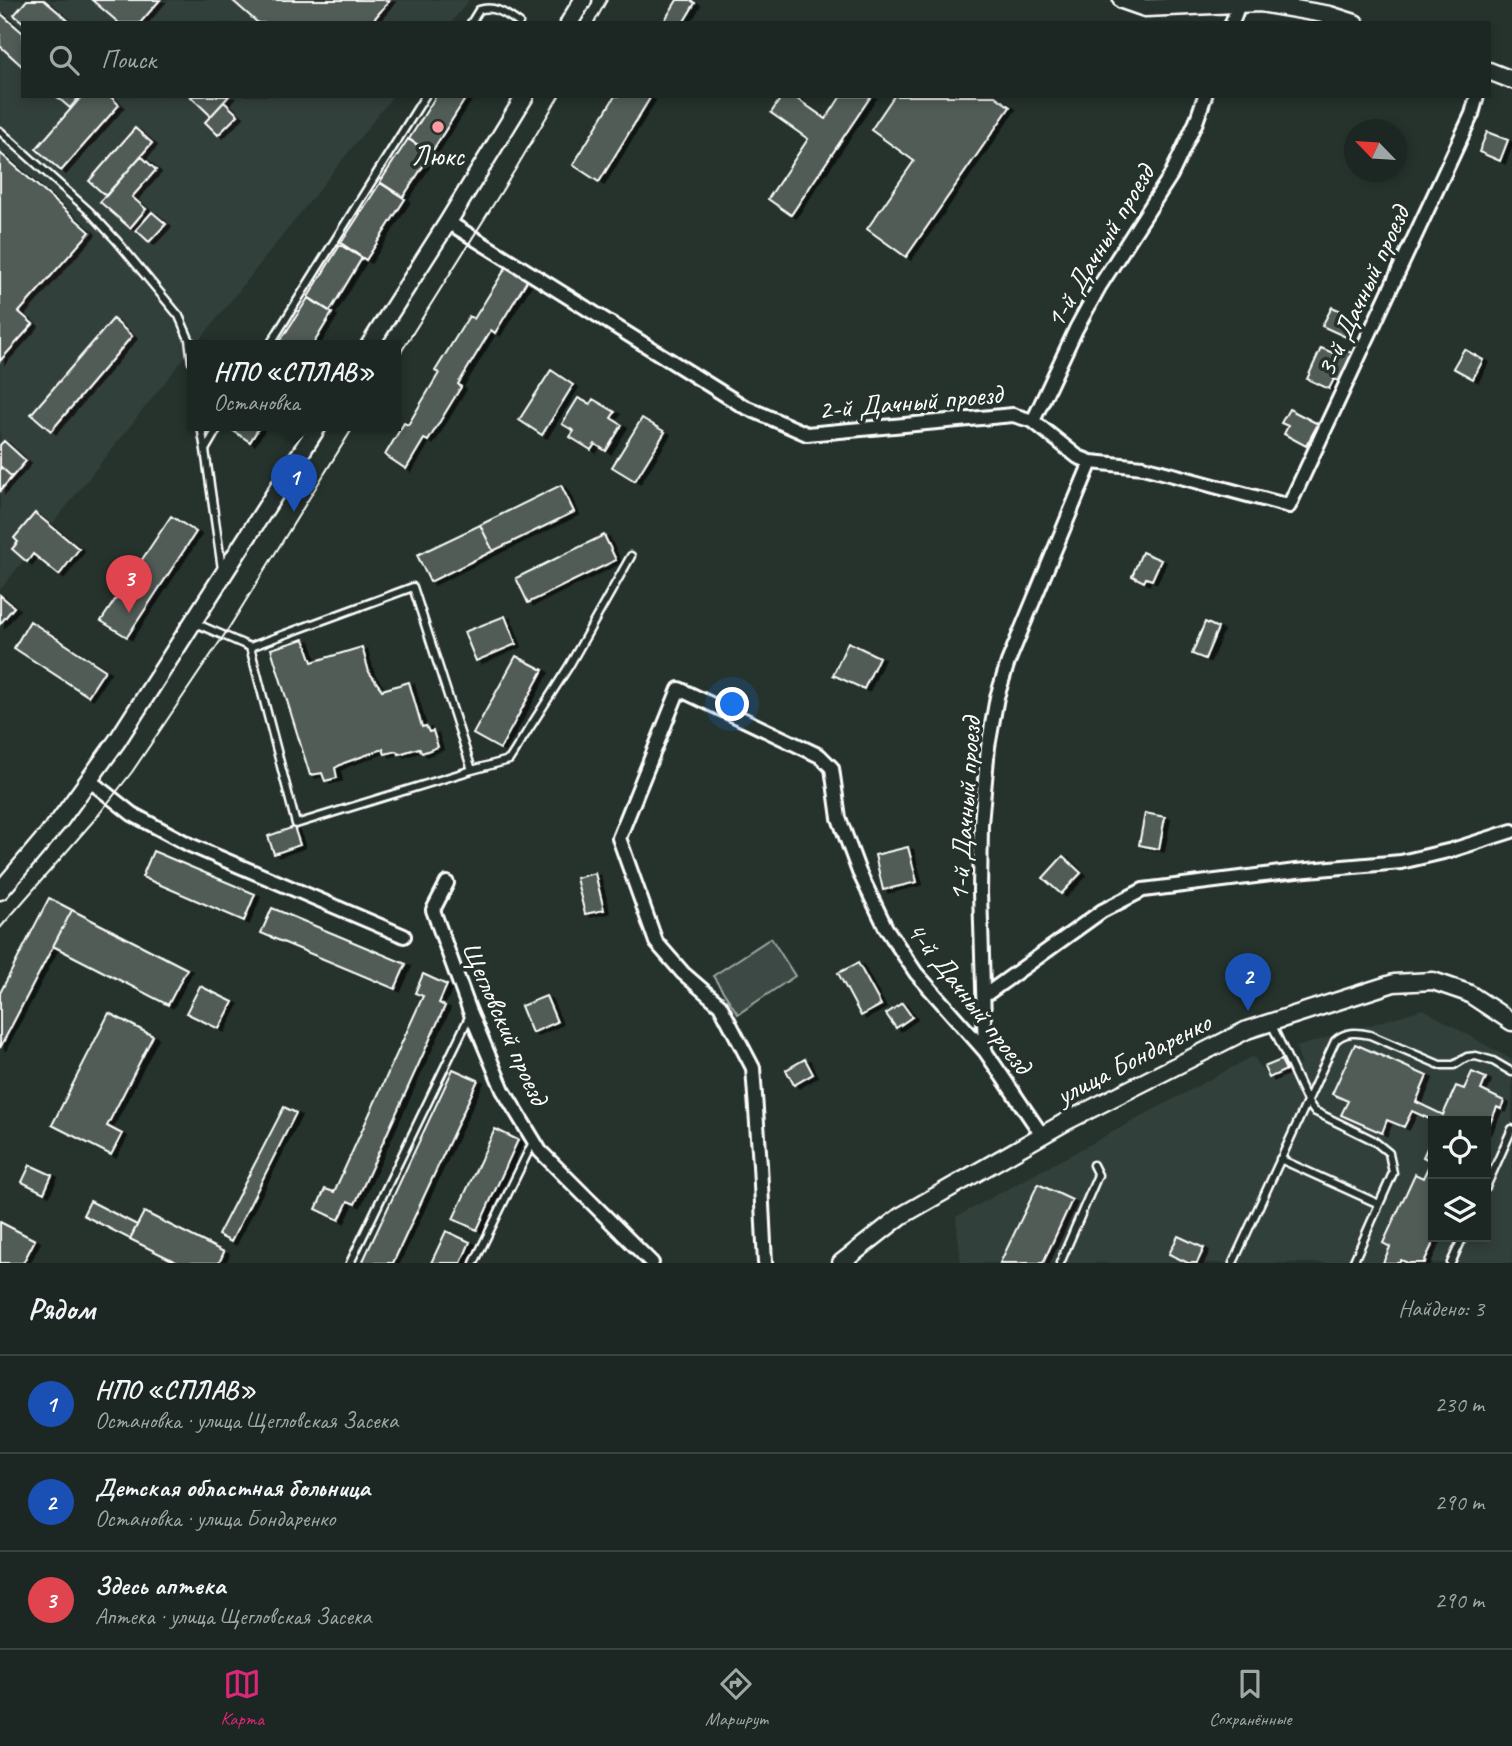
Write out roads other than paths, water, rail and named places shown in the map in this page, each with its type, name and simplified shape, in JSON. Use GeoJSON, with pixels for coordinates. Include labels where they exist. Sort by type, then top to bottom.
{"type":"FeatureCollection","features":[{"type":"Feature","properties":{"kind":"street"},"geometry":{"type":"LineString","coordinates":[[570,21],[583,0]]}},
{"type":"Feature","properties":{"kind":"street"},"geometry":{"type":"LineString","coordinates":[[1122,0],[1145,8],[1260,3],[1331,15],[1349,21]]}},
{"type":"Feature","properties":{"kind":"street"},"geometry":{"type":"LineString","coordinates":[[1233,21],[1239,4]]}},
{"type":"Feature","properties":{"kind":"street"},"geometry":{"type":"LineString","coordinates":[[1491,72],[1512,80]]}},
{"type":"Feature","properties":{"kind":"street"},"geometry":{"type":"LineString","coordinates":[[373,340],[523,98]]}},
{"type":"Feature","properties":{"kind":"street","name":"1-й Дачный проезд"},"geometry":{"type":"LineString","coordinates":[[1033,421],[1099,287],[1171,175],[1204,98]]}},
{"type":"Feature","properties":{"kind":"street","name":"3-й Дачный проезд"},"geometry":{"type":"LineString","coordinates":[[1289,506],[1472,114],[1476,98]]}},
{"type":"Feature","properties":{"kind":"street","name":"2-й Дачный проезд"},"geometry":{"type":"LineString","coordinates":[[448,222],[743,406],[807,434],[1013,415],[1033,421],[1078,457],[1091,462],[1143,467],[1289,506]]}},
{"type":"Feature","properties":{"kind":"street"},"geometry":{"type":"LineString","coordinates":[[0,891],[60,820],[124,730],[314,431]]}},
{"type":"Feature","properties":{"kind":"street","name":"1-й Дачный проезд"},"geometry":{"type":"LineString","coordinates":[[985,1051],[980,892],[981,824],[988,747],[997,697],[1008,662],[1091,462]]}},
{"type":"Feature","properties":{"kind":"street","name":"4-й Дачный проезд"},"geometry":{"type":"LineString","coordinates":[[765,1263],[753,1068],[720,1005],[682,973],[656,942],[619,838],[679,689],[820,756],[832,768],[839,818],[859,872],[886,928],[916,973],[985,1051],[1042,1135]]}},
{"type":"Feature","properties":{"kind":"street"},"geometry":{"type":"LineString","coordinates":[[89,780],[132,814],[190,845],[404,936]]}},
{"type":"Feature","properties":{"kind":"street","name":"4-й Дачный проезд"},"geometry":{"type":"LineString","coordinates":[[984,996],[1102,911],[1143,890],[1296,871],[1401,862],[1452,850],[1512,831]]}},
{"type":"Feature","properties":{"kind":"street","name":"Щегловский проезд"},"geometry":{"type":"LineString","coordinates":[[447,883],[433,910],[471,1014],[503,1090],[540,1151],[652,1263]]}},
{"type":"Feature","properties":{"kind":"street","name":"улица Бондаренко"},"geometry":{"type":"LineString","coordinates":[[841,1263],[901,1216],[1042,1135],[1247,1030],[1394,983],[1433,981],[1468,993],[1512,1021]]}},
{"type":"Feature","properties":{"kind":"street"},"geometry":{"type":"LineString","coordinates":[[760,1263],[764,1247]]}},
{"type":"Feature","properties":{"kind":"lane"},"geometry":{"type":"LineString","coordinates":[[472,21],[479,10],[486,8],[498,10],[516,21]]}},
{"type":"Feature","properties":{"kind":"lane"},"geometry":{"type":"LineString","coordinates":[[274,340],[424,98]]}},
{"type":"Feature","properties":{"kind":"lane"},"geometry":{"type":"LineString","coordinates":[[0,131],[117,240],[179,316],[189,340]]}},
{"type":"Feature","properties":{"kind":"lane"},"geometry":{"type":"LineString","coordinates":[[202,431],[223,575]]}},
{"type":"Feature","properties":{"kind":"lane"},"geometry":{"type":"LineString","coordinates":[[205,450],[216,431]]}},
{"type":"Feature","properties":{"kind":"lane"},"geometry":{"type":"LineString","coordinates":[[250,647],[296,824],[509,760],[569,666],[631,556]]}},
{"type":"Feature","properties":{"kind":"lane"},"geometry":{"type":"LineString","coordinates":[[193,622],[250,647],[413,587],[472,770]]}},
{"type":"Feature","properties":{"kind":"lane"},"geometry":{"type":"LineString","coordinates":[[351,1263],[471,1014]]}},
{"type":"Feature","properties":{"kind":"lane"},"geometry":{"type":"LineString","coordinates":[[1271,1022],[1314,1111],[1373,1140],[1389,1153],[1393,1173],[1353,1263]]}},
{"type":"Feature","properties":{"kind":"lane"},"geometry":{"type":"LineString","coordinates":[[1233,1263],[1335,1041],[1340,1036],[1347,1033],[1370,1035],[1440,1065],[1454,1065],[1467,1057],[1476,1056],[1493,1061],[1512,1072]]}},
{"type":"Feature","properties":{"kind":"lane"},"geometry":{"type":"LineString","coordinates":[[1490,1179],[1512,1129]]}},
{"type":"Feature","properties":{"kind":"lane"},"geometry":{"type":"LineString","coordinates":[[474,1263],[534,1141]]}},
{"type":"Feature","properties":{"kind":"lane"},"geometry":{"type":"LineString","coordinates":[[1280,1159],[1379,1204]]}},
{"type":"Feature","properties":{"kind":"lane"},"geometry":{"type":"LineString","coordinates":[[1060,1263],[1098,1175],[1093,1165]]}},
{"type":"Feature","properties":{"kind":"lane"},"geometry":{"type":"LineString","coordinates":[[1451,1263],[1461,1242]]}},
{"type":"Feature","properties":{"kind":"tram line"},"geometry":{"type":"LineString","coordinates":[[595,21],[607,0]]}},
{"type":"Feature","properties":{"kind":"tram line"},"geometry":{"type":"LineString","coordinates":[[401,352],[558,98]]}},
{"type":"Feature","properties":{"kind":"tram line"},"geometry":{"type":"LineString","coordinates":[[0,928],[96,818],[132,772],[227,631],[351,431]]}},
{"type":"Feature","properties":{"kind":"place","name":"Люкс"},"geometry":{"type":"Point","coordinates":[438,127]}},
{"type":"Feature","properties":{"kind":"place","name":"НПО «СПЛАВ»"},"geometry":{"type":"Point","coordinates":[294,512]}},
{"type":"Feature","properties":{"kind":"place","name":"Здесь аптека"},"geometry":{"type":"Point","coordinates":[129,613]}},
{"type":"Feature","properties":{"kind":"place","name":"Детская областная больница"},"geometry":{"type":"Point","coordinates":[1248,1011]}}]}
